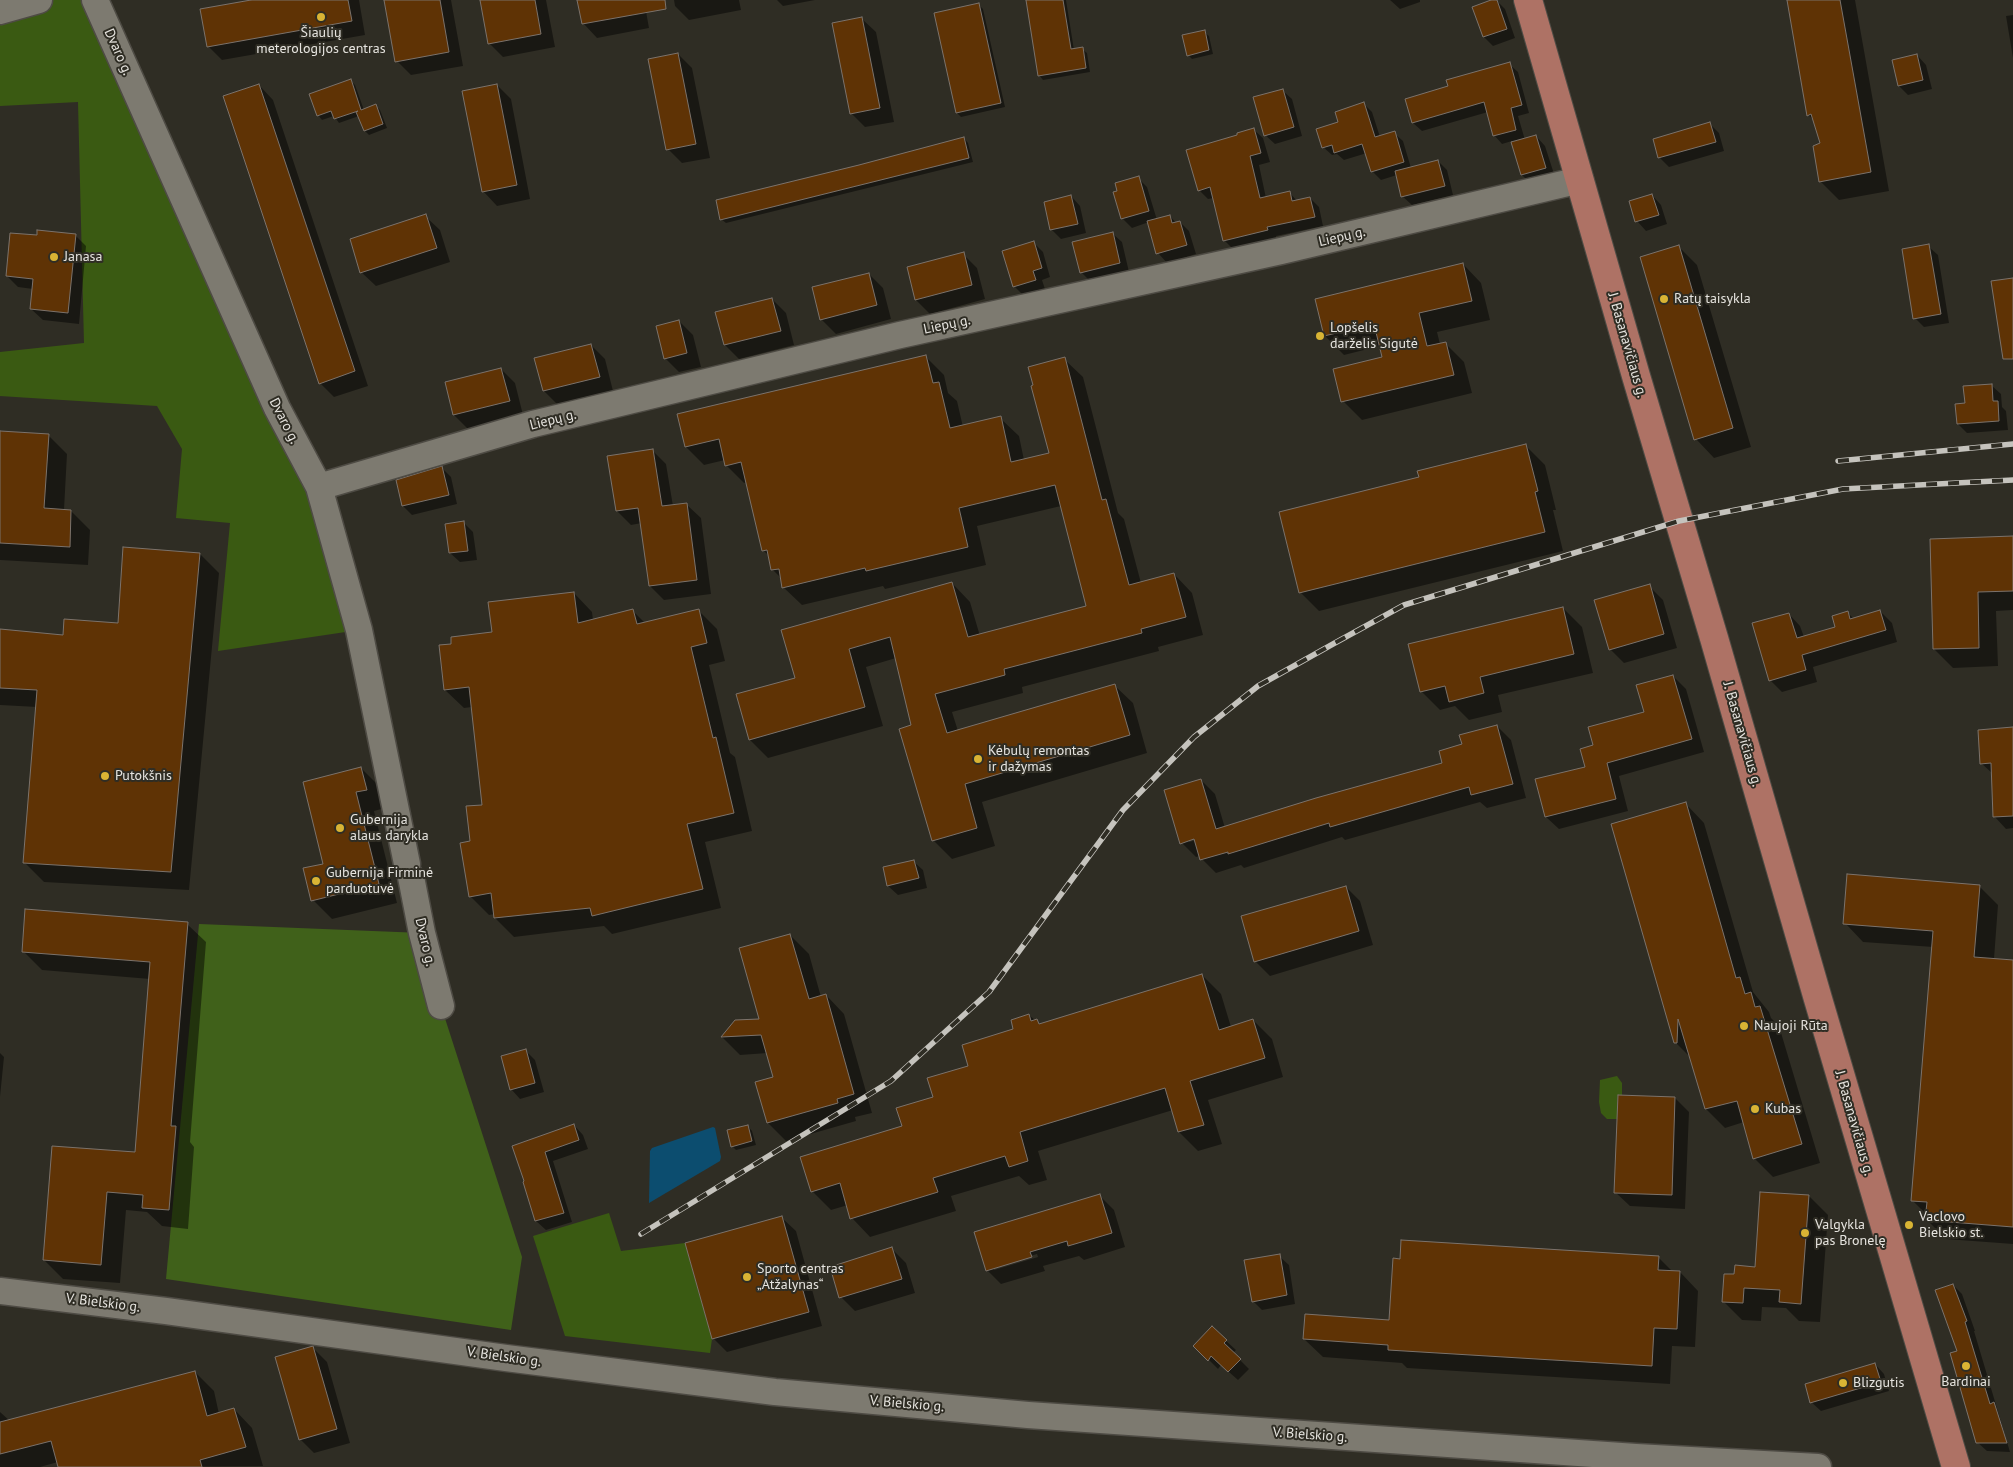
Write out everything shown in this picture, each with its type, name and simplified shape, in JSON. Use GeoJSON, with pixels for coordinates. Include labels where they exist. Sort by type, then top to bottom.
{"type":"FeatureCollection","features":[{"type":"Feature","properties":{"kind":"main road","name":"J. Basanavičiaus g."},"geometry":{"type":"LineString","coordinates":[[1528,0],[1956,1467]]}},
{"type":"Feature","properties":{"kind":"street"},"geometry":{"type":"LineString","coordinates":[[0,11],[39,0]]}},
{"type":"Feature","properties":{"kind":"street","name":"Dvaro g."},"geometry":{"type":"LineString","coordinates":[[95,0],[277,408],[319,487],[360,630],[422,933],[441,1006]]}},
{"type":"Feature","properties":{"kind":"street","name":"Liepų g."},"geometry":{"type":"LineString","coordinates":[[319,487],[533,424],[695,384],[900,335],[1281,251],[1580,180]]}},
{"type":"Feature","properties":{"kind":"street","name":"V. Bielskio g."},"geometry":{"type":"LineString","coordinates":[[0,1291],[166,1311],[506,1358],[775,1392],[1038,1416],[1637,1462],[1818,1467]]}},
{"type":"Feature","properties":{"kind":"green space"},"geometry":{"type":"Polygon","coordinates":[[[0,0],[95,0],[277,408],[359,630],[218,651],[230,523],[176,518],[182,449],[157,406],[0,396],[0,352],[84,343],[78,102],[0,106],[0,0]]]}},
{"type":"Feature","properties":{"kind":"green space"},"geometry":{"type":"Polygon","coordinates":[[[199,924],[422,933],[441,1006],[522,1257],[511,1330],[166,1279],[199,924]]]}},
{"type":"Feature","properties":{"kind":"green space"},"geometry":{"type":"Polygon","coordinates":[[[1617,1076],[1622,1083],[1622,1095],[1618,1095],[1617,1119],[1607,1119],[1601,1113],[1599,1102],[1600,1080],[1617,1076]]]}},
{"type":"Feature","properties":{"kind":"green space"},"geometry":{"type":"Polygon","coordinates":[[[609,1213],[621,1251],[685,1243],[712,1339],[710,1353],[565,1336],[533,1236],[609,1213]]]}},
{"type":"Feature","properties":{"kind":"water"},"geometry":{"type":"Polygon","coordinates":[[[713,1127],[715,1128],[721,1157],[720,1161],[649,1203],[650,1151],[652,1148],[713,1127]]]}},
{"type":"Feature","properties":{"kind":"building"},"geometry":{"type":"Polygon","coordinates":[[[251,0],[348,0],[352,21],[207,47],[200,9],[251,0]]]}},
{"type":"Feature","properties":{"kind":"building"},"geometry":{"type":"Polygon","coordinates":[[[384,0],[440,0],[449,52],[395,62],[384,0]]]}},
{"type":"Feature","properties":{"kind":"building"},"geometry":{"type":"Polygon","coordinates":[[[480,0],[535,0],[541,34],[488,44],[480,0]]]}},
{"type":"Feature","properties":{"kind":"building"},"geometry":{"type":"Polygon","coordinates":[[[577,0],[665,0],[666,9],[582,24],[577,0]]]}},
{"type":"Feature","properties":{"kind":"building"},"geometry":{"type":"Polygon","coordinates":[[[1026,0],[1063,0],[1071,49],[1083,47],[1086,68],[1038,76],[1026,0]]]}},
{"type":"Feature","properties":{"kind":"building"},"geometry":{"type":"Polygon","coordinates":[[[1491,0],[1497,0],[1507,29],[1483,37],[1472,7],[1491,0]]]}},
{"type":"Feature","properties":{"kind":"building"},"geometry":{"type":"Polygon","coordinates":[[[1787,0],[1840,0],[1871,172],[1819,182],[1813,146],[1820,143],[1811,114],[1807,116],[1787,0]]]}},
{"type":"Feature","properties":{"kind":"building"},"geometry":{"type":"Polygon","coordinates":[[[979,3],[1001,103],[956,113],[934,13],[979,3]]]}},
{"type":"Feature","properties":{"kind":"building"},"geometry":{"type":"Polygon","coordinates":[[[862,17],[880,108],[850,114],[832,23],[862,17]]]}},
{"type":"Feature","properties":{"kind":"building"},"geometry":{"type":"Polygon","coordinates":[[[1205,30],[1209,50],[1187,56],[1182,35],[1205,30]]]}},
{"type":"Feature","properties":{"kind":"building"},"geometry":{"type":"Polygon","coordinates":[[[678,53],[696,144],[666,150],[648,59],[678,53]]]}},
{"type":"Feature","properties":{"kind":"building"},"geometry":{"type":"Polygon","coordinates":[[[1917,54],[1923,80],[1898,86],[1892,60],[1917,54]]]}},
{"type":"Feature","properties":{"kind":"building"},"geometry":{"type":"Polygon","coordinates":[[[1510,62],[1522,105],[1511,108],[1516,130],[1493,136],[1484,102],[1412,123],[1405,99],[1448,86],[1446,80],[1510,62]]]}},
{"type":"Feature","properties":{"kind":"building"},"geometry":{"type":"Polygon","coordinates":[[[351,79],[361,110],[376,104],[383,124],[364,131],[356,112],[358,111],[334,119],[331,111],[317,116],[309,94],[351,79]]]}},
{"type":"Feature","properties":{"kind":"building"},"geometry":{"type":"Polygon","coordinates":[[[259,84],[355,371],[319,384],[223,96],[259,84]]]}},
{"type":"Feature","properties":{"kind":"building"},"geometry":{"type":"Polygon","coordinates":[[[497,84],[517,185],[482,192],[462,91],[497,84]]]}},
{"type":"Feature","properties":{"kind":"building"},"geometry":{"type":"Polygon","coordinates":[[[1283,89],[1294,127],[1264,136],[1253,97],[1283,89]]]}},
{"type":"Feature","properties":{"kind":"building"},"geometry":{"type":"Polygon","coordinates":[[[1364,102],[1375,137],[1395,131],[1404,162],[1371,172],[1362,144],[1334,153],[1332,145],[1322,148],[1316,129],[1338,122],[1335,112],[1364,102]]]}},
{"type":"Feature","properties":{"kind":"building"},"geometry":{"type":"Polygon","coordinates":[[[1710,122],[1716,142],[1658,158],[1653,139],[1710,122]]]}},
{"type":"Feature","properties":{"kind":"building"},"geometry":{"type":"Polygon","coordinates":[[[1254,128],[1261,153],[1250,156],[1260,198],[1290,191],[1292,201],[1310,197],[1315,217],[1267,227],[1268,230],[1223,241],[1210,187],[1198,191],[1186,150],[1254,128]]]}},
{"type":"Feature","properties":{"kind":"building"},"geometry":{"type":"Polygon","coordinates":[[[1536,135],[1546,168],[1521,175],[1511,142],[1536,135]]]}},
{"type":"Feature","properties":{"kind":"building"},"geometry":{"type":"Polygon","coordinates":[[[964,137],[969,158],[720,220],[716,200],[964,137]]]}},
{"type":"Feature","properties":{"kind":"building"},"geometry":{"type":"Polygon","coordinates":[[[1438,160],[1445,186],[1401,197],[1395,171],[1438,160]]]}},
{"type":"Feature","properties":{"kind":"building"},"geometry":{"type":"Polygon","coordinates":[[[1139,176],[1149,211],[1121,219],[1113,192],[1117,191],[1115,183],[1139,176]]]}},
{"type":"Feature","properties":{"kind":"building"},"geometry":{"type":"Polygon","coordinates":[[[1652,194],[1659,215],[1635,222],[1629,201],[1652,194]]]}},
{"type":"Feature","properties":{"kind":"building"},"geometry":{"type":"Polygon","coordinates":[[[1071,195],[1078,224],[1050,230],[1044,202],[1071,195]]]}},
{"type":"Feature","properties":{"kind":"building"},"geometry":{"type":"Polygon","coordinates":[[[426,214],[437,248],[360,273],[350,239],[426,214]]]}},
{"type":"Feature","properties":{"kind":"building"},"geometry":{"type":"Polygon","coordinates":[[[1170,215],[1172,223],[1180,221],[1187,245],[1156,254],[1147,221],[1170,215]]]}},
{"type":"Feature","properties":{"kind":"building","name":"Janasa"},"geometry":{"type":"Polygon","coordinates":[[[37,230],[76,234],[68,313],[30,309],[33,279],[6,276],[10,233],[37,235],[37,230]]]}},
{"type":"Feature","properties":{"kind":"building"},"geometry":{"type":"Polygon","coordinates":[[[1113,232],[1120,263],[1080,273],[1072,242],[1113,232]]]}},
{"type":"Feature","properties":{"kind":"building"},"geometry":{"type":"Polygon","coordinates":[[[1034,241],[1042,268],[1033,271],[1036,280],[1013,287],[1002,251],[1034,241]]]}},
{"type":"Feature","properties":{"kind":"building"},"geometry":{"type":"Polygon","coordinates":[[[1929,244],[1941,314],[1913,319],[1902,249],[1929,244]]]}},
{"type":"Feature","properties":{"kind":"building"},"geometry":{"type":"Polygon","coordinates":[[[1679,245],[1733,428],[1694,440],[1640,257],[1679,245]]]}},
{"type":"Feature","properties":{"kind":"building"},"geometry":{"type":"Polygon","coordinates":[[[964,252],[972,285],[915,300],[907,267],[964,252]]]}},
{"type":"Feature","properties":{"kind":"building"},"geometry":{"type":"Polygon","coordinates":[[[1463,263],[1472,301],[1419,313],[1427,346],[1446,342],[1454,375],[1341,402],[1333,369],[1382,357],[1374,324],[1324,336],[1315,299],[1463,263]]]}},
{"type":"Feature","properties":{"kind":"building"},"geometry":{"type":"Polygon","coordinates":[[[869,273],[877,305],[820,320],[812,287],[869,273]]]}},
{"type":"Feature","properties":{"kind":"building"},"geometry":{"type":"Polygon","coordinates":[[[2013,278],[2013,359],[2003,359],[1991,281],[2013,278]]]}},
{"type":"Feature","properties":{"kind":"building"},"geometry":{"type":"Polygon","coordinates":[[[772,298],[781,331],[724,345],[715,312],[772,298]]]}},
{"type":"Feature","properties":{"kind":"building"},"geometry":{"type":"Polygon","coordinates":[[[679,320],[687,353],[664,359],[656,326],[679,320]]]}},
{"type":"Feature","properties":{"kind":"building"},"geometry":{"type":"Polygon","coordinates":[[[591,344],[600,377],[543,391],[534,358],[591,344]]]}},
{"type":"Feature","properties":{"kind":"building"},"geometry":{"type":"Polygon","coordinates":[[[926,355],[933,383],[939,382],[950,428],[1001,416],[1011,462],[1049,453],[1031,386],[1033,385],[1028,367],[1065,357],[1102,500],[1106,499],[1129,585],[1174,573],[1186,617],[1141,629],[1142,633],[1004,669],[1005,675],[935,694],[947,733],[1115,684],[1130,735],[965,784],[977,828],[932,841],[899,729],[911,725],[890,637],[849,649],[865,707],[749,740],[736,694],[795,678],[781,630],[952,582],[968,637],[1086,606],[1055,485],[959,508],[968,547],[866,571],[865,568],[782,588],[779,569],[771,570],[767,550],[762,551],[741,462],[725,466],[719,439],[685,447],[677,414],[926,355]]]}},
{"type":"Feature","properties":{"kind":"building"},"geometry":{"type":"Polygon","coordinates":[[[501,368],[510,401],[453,415],[445,382],[501,368]]]}},
{"type":"Feature","properties":{"kind":"building"},"geometry":{"type":"Polygon","coordinates":[[[1992,384],[1993,401],[1998,401],[1999,421],[1957,424],[1955,404],[1965,403],[1963,386],[1992,384]]]}},
{"type":"Feature","properties":{"kind":"building"},"geometry":{"type":"Polygon","coordinates":[[[0,431],[49,434],[44,508],[71,510],[70,547],[0,543],[0,431]]]}},
{"type":"Feature","properties":{"kind":"building"},"geometry":{"type":"Polygon","coordinates":[[[1526,444],[1538,491],[1535,492],[1545,532],[1299,593],[1279,512],[1419,477],[1417,471],[1526,444]]]}},
{"type":"Feature","properties":{"kind":"building"},"geometry":{"type":"Polygon","coordinates":[[[653,449],[662,506],[687,503],[697,580],[649,586],[638,508],[616,511],[607,456],[653,449]]]}},
{"type":"Feature","properties":{"kind":"building"},"geometry":{"type":"Polygon","coordinates":[[[442,466],[449,495],[402,506],[396,480],[442,466]]]}},
{"type":"Feature","properties":{"kind":"building"},"geometry":{"type":"Polygon","coordinates":[[[464,521],[468,551],[449,553],[445,524],[464,521]]]}},
{"type":"Feature","properties":{"kind":"building"},"geometry":{"type":"Polygon","coordinates":[[[2013,536],[2013,591],[1978,592],[1979,648],[1933,649],[1930,539],[2013,536]]]}},
{"type":"Feature","properties":{"kind":"building","name":"Putokšnis"},"geometry":{"type":"Polygon","coordinates":[[[123,547],[200,553],[171,872],[23,863],[37,690],[0,688],[0,629],[63,635],[64,619],[118,623],[123,547]]]}},
{"type":"Feature","properties":{"kind":"building"},"geometry":{"type":"Polygon","coordinates":[[[1650,584],[1664,634],[1609,650],[1594,600],[1650,584]]]}},
{"type":"Feature","properties":{"kind":"building","name":"Gubernija alaus darykla"},"geometry":{"type":"Polygon","coordinates":[[[574,592],[578,623],[633,609],[637,624],[699,609],[707,643],[691,647],[713,738],[716,737],[734,813],[687,824],[703,889],[592,916],[590,908],[494,918],[491,893],[469,897],[460,843],[470,841],[466,806],[482,805],[469,687],[444,690],[439,645],[451,644],[451,637],[492,632],[488,602],[574,592]]]}},
{"type":"Feature","properties":{"kind":"building"},"geometry":{"type":"Polygon","coordinates":[[[1563,607],[1574,654],[1480,677],[1484,693],[1449,702],[1445,686],[1420,692],[1408,644],[1563,607]]]}},
{"type":"Feature","properties":{"kind":"building"},"geometry":{"type":"Polygon","coordinates":[[[1880,610],[1886,630],[1802,655],[1806,670],[1769,681],[1752,623],[1789,613],[1797,638],[1835,627],[1832,616],[1848,611],[1850,619],[1880,610]]]}},
{"type":"Feature","properties":{"kind":"building"},"geometry":{"type":"Polygon","coordinates":[[[1673,675],[1692,739],[1607,763],[1616,799],[1545,817],[1535,779],[1585,767],[1580,749],[1593,745],[1588,727],[1644,712],[1636,685],[1673,675]]]}},
{"type":"Feature","properties":{"kind":"building"},"geometry":{"type":"Polygon","coordinates":[[[1497,725],[1513,784],[1471,795],[1469,787],[1330,827],[1329,823],[1228,854],[1228,852],[1200,860],[1194,839],[1180,844],[1164,790],[1201,779],[1216,829],[1316,798],[1442,763],[1439,751],[1462,744],[1459,735],[1497,725]]]}},
{"type":"Feature","properties":{"kind":"building"},"geometry":{"type":"Polygon","coordinates":[[[2013,727],[2013,816],[1993,817],[1991,763],[1980,764],[1978,730],[2013,727]]]}},
{"type":"Feature","properties":{"kind":"building","name":"Gubernija alaus darykla"},"geometry":{"type":"Polygon","coordinates":[[[361,767],[367,790],[356,792],[379,884],[311,901],[303,868],[323,864],[303,782],[361,767]]]}},
{"type":"Feature","properties":{"kind":"building"},"geometry":{"type":"Polygon","coordinates":[[[1686,802],[1736,978],[1740,977],[1745,994],[1751,992],[1755,1007],[1760,1006],[1802,1144],[1753,1159],[1737,1101],[1705,1109],[1678,1019],[1677,1043],[1674,1043],[1611,824],[1686,802]]]}},
{"type":"Feature","properties":{"kind":"building"},"geometry":{"type":"Polygon","coordinates":[[[914,860],[919,878],[887,886],[883,867],[914,860]]]}},
{"type":"Feature","properties":{"kind":"building"},"geometry":{"type":"Polygon","coordinates":[[[1847,874],[1980,885],[1974,957],[2013,960],[2013,1227],[1925,1220],[1927,1202],[1911,1201],[1933,931],[1843,924],[1847,874]]]}},
{"type":"Feature","properties":{"kind":"building"},"geometry":{"type":"Polygon","coordinates":[[[1346,886],[1359,931],[1254,962],[1241,916],[1346,886]]]}},
{"type":"Feature","properties":{"kind":"building"},"geometry":{"type":"Polygon","coordinates":[[[25,909],[188,922],[171,1126],[176,1126],[169,1210],[142,1208],[143,1195],[107,1192],[101,1265],[43,1260],[52,1146],[135,1152],[150,962],[22,952],[25,909]]]}},
{"type":"Feature","properties":{"kind":"building"},"geometry":{"type":"Polygon","coordinates":[[[790,934],[809,999],[826,994],[854,1094],[837,1099],[838,1103],[767,1123],[755,1082],[773,1077],[761,1035],[721,1037],[735,1020],[759,1019],[739,948],[790,934]]]}},
{"type":"Feature","properties":{"kind":"building"},"geometry":{"type":"Polygon","coordinates":[[[1202,974],[1219,1030],[1253,1019],[1265,1058],[1190,1081],[1204,1125],[1178,1132],[1165,1088],[1020,1132],[1028,1161],[1009,1167],[1005,1156],[933,1178],[938,1192],[850,1219],[840,1183],[811,1192],[800,1157],[902,1126],[896,1108],[933,1097],[927,1078],[968,1066],[962,1045],[1013,1029],[1011,1020],[1029,1014],[1031,1021],[1037,1019],[1039,1024],[1202,974]]]}},
{"type":"Feature","properties":{"kind":"building"},"geometry":{"type":"Polygon","coordinates":[[[526,1049],[535,1083],[510,1090],[501,1056],[526,1049]]]}},
{"type":"Feature","properties":{"kind":"building"},"geometry":{"type":"Polygon","coordinates":[[[1618,1095],[1675,1097],[1672,1195],[1614,1193],[1618,1095]]]}},
{"type":"Feature","properties":{"kind":"building"},"geometry":{"type":"Polygon","coordinates":[[[574,1124],[579,1140],[545,1152],[564,1213],[535,1221],[512,1146],[574,1124]]]}},
{"type":"Feature","properties":{"kind":"building"},"geometry":{"type":"Polygon","coordinates":[[[748,1125],[752,1141],[731,1147],[727,1130],[748,1125]]]}},
{"type":"Feature","properties":{"kind":"building"},"geometry":{"type":"Polygon","coordinates":[[[1760,1192],[1809,1195],[1801,1304],[1779,1302],[1780,1290],[1744,1288],[1743,1303],[1722,1302],[1724,1274],[1734,1274],[1735,1265],[1755,1267],[1760,1192]]]}},
{"type":"Feature","properties":{"kind":"building"},"geometry":{"type":"Polygon","coordinates":[[[1100,1194],[1112,1233],[1068,1246],[1067,1241],[1030,1252],[1032,1257],[986,1271],[974,1232],[1100,1194]]]}},
{"type":"Feature","properties":{"kind":"building","name":"Sporto centras „Atžalynas“"},"geometry":{"type":"Polygon","coordinates":[[[782,1216],[809,1312],[712,1339],[685,1243],[782,1216]]]}},
{"type":"Feature","properties":{"kind":"building"},"geometry":{"type":"Polygon","coordinates":[[[1401,1240],[1659,1256],[1658,1270],[1680,1271],[1677,1329],[1654,1328],[1652,1366],[1388,1350],[1388,1345],[1303,1339],[1305,1314],[1389,1320],[1393,1258],[1400,1259],[1401,1240]]]}},
{"type":"Feature","properties":{"kind":"building"},"geometry":{"type":"Polygon","coordinates":[[[892,1247],[902,1279],[839,1298],[830,1267],[892,1247]]]}},
{"type":"Feature","properties":{"kind":"building"},"geometry":{"type":"Polygon","coordinates":[[[1280,1254],[1287,1295],[1252,1302],[1244,1260],[1280,1254]]]}},
{"type":"Feature","properties":{"kind":"building"},"geometry":{"type":"Polygon","coordinates":[[[1953,1284],[1967,1321],[1965,1322],[1990,1404],[1994,1402],[2007,1443],[1976,1443],[1950,1353],[1957,1351],[1935,1290],[1953,1284]]]}},
{"type":"Feature","properties":{"kind":"building"},"geometry":{"type":"Polygon","coordinates":[[[1212,1326],[1227,1340],[1224,1343],[1241,1359],[1228,1372],[1211,1356],[1208,1361],[1193,1346],[1212,1326]]]}},
{"type":"Feature","properties":{"kind":"building"},"geometry":{"type":"Polygon","coordinates":[[[313,1346],[337,1429],[299,1440],[275,1357],[313,1346]]]}},
{"type":"Feature","properties":{"kind":"building","name":"Blizgutis"},"geometry":{"type":"Polygon","coordinates":[[[1875,1363],[1881,1382],[1810,1403],[1805,1384],[1875,1363]]]}},
{"type":"Feature","properties":{"kind":"building"},"geometry":{"type":"Polygon","coordinates":[[[195,1371],[207,1416],[234,1408],[246,1447],[200,1460],[202,1467],[58,1467],[51,1441],[0,1454],[0,1422],[195,1371]]]}},
{"type":"Feature","properties":{"kind":"railway"},"geometry":{"type":"LineString","coordinates":[[1838,461],[2013,444]]}},
{"type":"Feature","properties":{"kind":"railway"},"geometry":{"type":"LineString","coordinates":[[641,1234],[891,1081],[989,992],[1123,810],[1194,737],[1258,686],[1333,644],[1404,605],[1679,521],[1843,489],[2013,480]]}},
{"type":"Feature","properties":{"kind":"place","name":"Šiaulių meterologijos centras"},"geometry":{"type":"Point","coordinates":[321,17]}},
{"type":"Feature","properties":{"kind":"place","name":"Janasa"},"geometry":{"type":"Point","coordinates":[54,257]}},
{"type":"Feature","properties":{"kind":"place","name":"Ratų taisykla"},"geometry":{"type":"Point","coordinates":[1664,299]}},
{"type":"Feature","properties":{"kind":"place","name":"Lopšelis darželis Sigutė"},"geometry":{"type":"Point","coordinates":[1320,336]}},
{"type":"Feature","properties":{"kind":"place","name":"Kėbulų remontas ir dažymas"},"geometry":{"type":"Point","coordinates":[978,759]}},
{"type":"Feature","properties":{"kind":"place","name":"Putokšnis"},"geometry":{"type":"Point","coordinates":[105,776]}},
{"type":"Feature","properties":{"kind":"place","name":"Gubernija alaus darykla"},"geometry":{"type":"Point","coordinates":[340,828]}},
{"type":"Feature","properties":{"kind":"place","name":"Gubernija Firminė parduotuvė"},"geometry":{"type":"Point","coordinates":[316,881]}},
{"type":"Feature","properties":{"kind":"place","name":"Naujoji Rūta"},"geometry":{"type":"Point","coordinates":[1744,1026]}},
{"type":"Feature","properties":{"kind":"place","name":"Kubas"},"geometry":{"type":"Point","coordinates":[1755,1109]}},
{"type":"Feature","properties":{"kind":"place","name":"Vaclovo Bielskio st."},"geometry":{"type":"Point","coordinates":[1909,1225]}},
{"type":"Feature","properties":{"kind":"place","name":"Valgykla pas Bronelę"},"geometry":{"type":"Point","coordinates":[1805,1233]}},
{"type":"Feature","properties":{"kind":"place","name":"Sporto centras „Atžalynas“"},"geometry":{"type":"Point","coordinates":[747,1277]}},
{"type":"Feature","properties":{"kind":"place","name":"Bardinai"},"geometry":{"type":"Point","coordinates":[1966,1366]}},
{"type":"Feature","properties":{"kind":"place","name":"Blizgutis"},"geometry":{"type":"Point","coordinates":[1843,1383]}}]}
